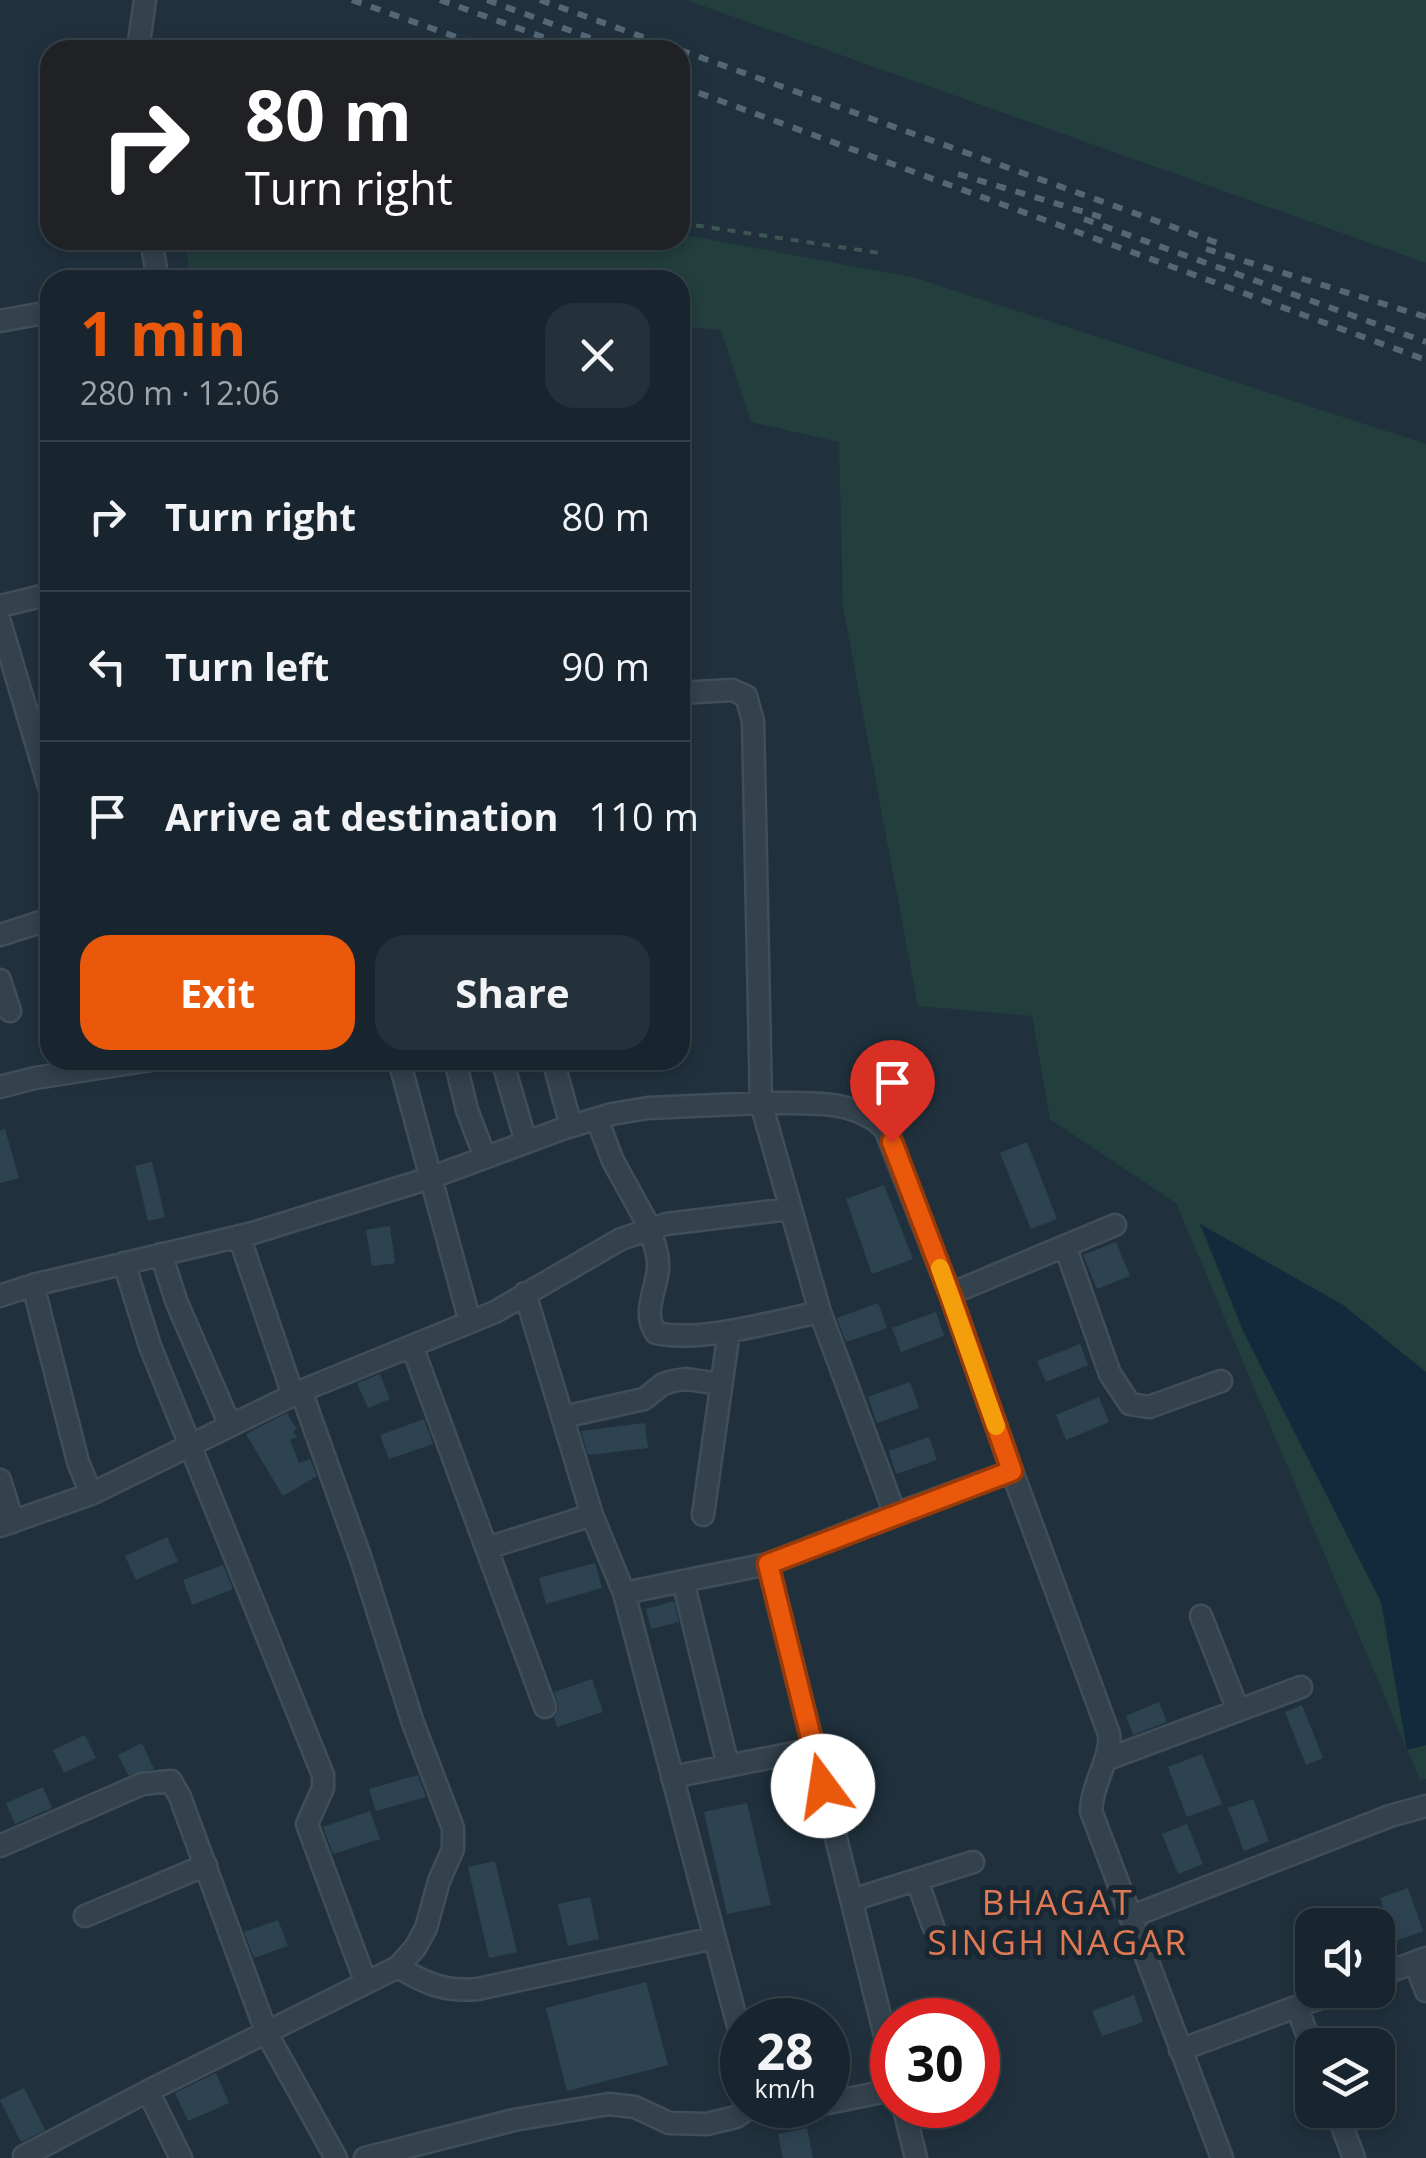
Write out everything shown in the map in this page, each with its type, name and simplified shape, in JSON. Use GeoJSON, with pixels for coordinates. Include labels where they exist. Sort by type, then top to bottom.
{"type":"FeatureCollection","features":[{"type":"Feature","properties":{"kind":"street"},"geometry":{"type":"LineString","coordinates":[[139,40],[145,0]]}},
{"type":"Feature","properties":{"kind":"street"},"geometry":{"type":"LineString","coordinates":[[0,321],[40,314]]}},
{"type":"Feature","properties":{"kind":"street"},"geometry":{"type":"LineString","coordinates":[[0,606],[40,596]]}},
{"type":"Feature","properties":{"kind":"street"},"geometry":{"type":"LineString","coordinates":[[0,622],[40,756]]}},
{"type":"Feature","properties":{"kind":"street"},"geometry":{"type":"LineString","coordinates":[[690,692],[732,690],[746,696],[750,704],[761,1103],[820,1312],[896,1514]]}},
{"type":"Feature","properties":{"kind":"street"},"geometry":{"type":"LineString","coordinates":[[0,935],[40,922]]}},
{"type":"Feature","properties":{"kind":"street"},"geometry":{"type":"LineString","coordinates":[[0,980],[10,1012]]}},
{"type":"Feature","properties":{"kind":"street"},"geometry":{"type":"LineString","coordinates":[[0,1087],[87,1070]]}},
{"type":"Feature","properties":{"kind":"street"},"geometry":{"type":"LineString","coordinates":[[402,1070],[470,1322]]}},
{"type":"Feature","properties":{"kind":"street"},"geometry":{"type":"LineString","coordinates":[[457,1070],[485,1157]]}},
{"type":"Feature","properties":{"kind":"street"},"geometry":{"type":"LineString","coordinates":[[505,1070],[526,1142]]}},
{"type":"Feature","properties":{"kind":"street"},"geometry":{"type":"LineString","coordinates":[[557,1070],[571,1126]]}},
{"type":"Feature","properties":{"kind":"street"},"geometry":{"type":"LineString","coordinates":[[0,1296],[240,1236],[430,1178],[571,1126],[648,1108],[761,1103],[838,1105],[871,1114],[892,1142],[1109,1734],[1111,1746],[1092,1790],[1090,1811],[1222,2158]]}},
{"type":"Feature","properties":{"kind":"street"},"geometry":{"type":"LineString","coordinates":[[596,1119],[655,1246],[658,1268],[649,1315],[652,1329],[672,1335],[729,1331],[820,1312]]}},
{"type":"Feature","properties":{"kind":"street"},"geometry":{"type":"LineString","coordinates":[[0,1480],[6,1524],[91,1494],[297,1393],[470,1322],[580,1260],[649,1228],[789,1209]]}},
{"type":"Feature","properties":{"kind":"street"},"geometry":{"type":"LineString","coordinates":[[950,1294],[1116,1226]]}},
{"type":"Feature","properties":{"kind":"street"},"geometry":{"type":"LineString","coordinates":[[23,2157],[148,2090],[398,1967],[426,1928],[439,1880],[453,1849],[453,1828],[413,1723],[362,1560],[240,1236]]}},
{"type":"Feature","properties":{"kind":"street"},"geometry":{"type":"LineString","coordinates":[[1065,1246],[1110,1374],[1130,1404],[1148,1407],[1221,1381]]}},
{"type":"Feature","properties":{"kind":"street"},"geometry":{"type":"LineString","coordinates":[[162,1254],[177,1303],[230,1425]]}},
{"type":"Feature","properties":{"kind":"street"},"geometry":{"type":"LineString","coordinates":[[124,1263],[150,1346],[323,1775],[323,1788],[307,1824],[366,1983]]}},
{"type":"Feature","properties":{"kind":"street"},"geometry":{"type":"LineString","coordinates":[[32,1285],[78,1462],[91,1494]]}},
{"type":"Feature","properties":{"kind":"street"},"geometry":{"type":"LineString","coordinates":[[525,1293],[592,1515],[624,1593],[730,1998]]}},
{"type":"Feature","properties":{"kind":"street"},"geometry":{"type":"LineString","coordinates":[[702,1515],[729,1331]]}},
{"type":"Feature","properties":{"kind":"street"},"geometry":{"type":"LineString","coordinates":[[412,1346],[546,1707]]}},
{"type":"Feature","properties":{"kind":"street"},"geometry":{"type":"LineString","coordinates":[[562,1416],[644,1399],[672,1381],[720,1384]]}},
{"type":"Feature","properties":{"kind":"street"},"geometry":{"type":"LineString","coordinates":[[624,1593],[768,1564],[1012,1471]]}},
{"type":"Feature","properties":{"kind":"street"},"geometry":{"type":"LineString","coordinates":[[487,1548],[592,1515]]}},
{"type":"Feature","properties":{"kind":"street"},"geometry":{"type":"LineString","coordinates":[[768,1564],[876,1998]]}},
{"type":"Feature","properties":{"kind":"street"},"geometry":{"type":"LineString","coordinates":[[683,1581],[728,1766]]}},
{"type":"Feature","properties":{"kind":"street"},"geometry":{"type":"LineString","coordinates":[[1201,1616],[1238,1710]]}},
{"type":"Feature","properties":{"kind":"street"},"geometry":{"type":"LineString","coordinates":[[1105,1760],[1301,1687]]}},
{"type":"Feature","properties":{"kind":"street"},"geometry":{"type":"LineString","coordinates":[[672,1777],[814,1748]]}},
{"type":"Feature","properties":{"kind":"street"},"geometry":{"type":"LineString","coordinates":[[0,1846],[142,1784],[171,1780],[267,2034],[336,2158]]}},
{"type":"Feature","properties":{"kind":"street"},"geometry":{"type":"LineString","coordinates":[[1130,1916],[1390,1816],[1426,1806]]}},
{"type":"Feature","properties":{"kind":"street"},"geometry":{"type":"LineString","coordinates":[[852,1900],[973,1862]]}},
{"type":"Feature","properties":{"kind":"street"},"geometry":{"type":"LineString","coordinates":[[86,1916],[206,1866]]}},
{"type":"Feature","properties":{"kind":"street"},"geometry":{"type":"LineString","coordinates":[[916,1880],[933,1926]]}},
{"type":"Feature","properties":{"kind":"street"},"geometry":{"type":"LineString","coordinates":[[398,1967],[446,1990],[478,1990],[714,1938]]}},
{"type":"Feature","properties":{"kind":"street"},"geometry":{"type":"LineString","coordinates":[[1395,1970],[1421,1960],[1426,1991]]}},
{"type":"Feature","properties":{"kind":"street"},"geometry":{"type":"LineString","coordinates":[[1180,2050],[1297,2008],[1304,2028]]}},
{"type":"Feature","properties":{"kind":"street"},"geometry":{"type":"LineString","coordinates":[[148,2090],[181,2158]]}},
{"type":"Feature","properties":{"kind":"street"},"geometry":{"type":"LineString","coordinates":[[365,2158],[514,2120],[609,2104],[635,2107],[669,2123],[720,2121]]}},
{"type":"Feature","properties":{"kind":"street"},"geometry":{"type":"LineString","coordinates":[[909,2128],[916,2158]]}},
{"type":"Feature","properties":{"kind":"street"},"geometry":{"type":"LineString","coordinates":[[1343,2128],[1354,2158]]}},
{"type":"Feature","properties":{"kind":"path"},"geometry":{"type":"LineString","coordinates":[[690,225],[880,253]]}},
{"type":"Feature","properties":{"kind":"green space"},"geometry":{"type":"Polygon","coordinates":[[[686,0],[1426,0],[1426,263],[1387,249],[686,0]]]}},
{"type":"Feature","properties":{"kind":"green space"},"geometry":{"type":"Polygon","coordinates":[[[690,236],[916,278],[1426,444],[1426,1779],[1420,1780],[1176,1203],[1050,1119],[1032,1016],[918,1006],[843,607],[839,442],[751,422],[721,330],[690,327],[690,270],[189,270],[186,250],[690,250],[690,236]]]}},
{"type":"Feature","properties":{"kind":"water"},"geometry":{"type":"Polygon","coordinates":[[[1200,1224],[1343,1305],[1426,1372],[1426,1745],[1407,1750],[1381,1602],[1244,1333],[1200,1224]]]}},
{"type":"Feature","properties":{"kind":"building"},"geometry":{"type":"Polygon","coordinates":[[[5,1129],[19,1178],[0,1183],[0,1130],[5,1129]]]}},
{"type":"Feature","properties":{"kind":"building"},"geometry":{"type":"Polygon","coordinates":[[[1027,1142],[1057,1219],[1031,1229],[1000,1153],[1027,1142]]]}},
{"type":"Feature","properties":{"kind":"building"},"geometry":{"type":"Polygon","coordinates":[[[152,1162],[165,1217],[148,1221],[135,1166],[152,1162]]]}},
{"type":"Feature","properties":{"kind":"building"},"geometry":{"type":"Polygon","coordinates":[[[884,1185],[913,1259],[872,1274],[846,1199],[884,1185]]]}},
{"type":"Feature","properties":{"kind":"building"},"geometry":{"type":"Polygon","coordinates":[[[390,1226],[395,1263],[372,1266],[366,1230],[390,1226]]]}},
{"type":"Feature","properties":{"kind":"building"},"geometry":{"type":"Polygon","coordinates":[[[1116,1242],[1130,1276],[1097,1289],[1083,1255],[1116,1242]]]}},
{"type":"Feature","properties":{"kind":"building"},"geometry":{"type":"Polygon","coordinates":[[[878,1303],[887,1328],[846,1342],[837,1318],[878,1303]]]}},
{"type":"Feature","properties":{"kind":"building"},"geometry":{"type":"Polygon","coordinates":[[[936,1312],[944,1336],[901,1352],[892,1328],[936,1312]]]}},
{"type":"Feature","properties":{"kind":"building"},"geometry":{"type":"Polygon","coordinates":[[[1080,1344],[1088,1365],[1046,1382],[1037,1361],[1080,1344]]]}},
{"type":"Feature","properties":{"kind":"building"},"geometry":{"type":"Polygon","coordinates":[[[380,1374],[390,1399],[368,1408],[357,1383],[380,1374]]]}},
{"type":"Feature","properties":{"kind":"building"},"geometry":{"type":"Polygon","coordinates":[[[910,1382],[919,1408],[877,1423],[868,1397],[910,1382]]]}},
{"type":"Feature","properties":{"kind":"building"},"geometry":{"type":"Polygon","coordinates":[[[1099,1397],[1109,1422],[1066,1440],[1056,1415],[1099,1397]]]}},
{"type":"Feature","properties":{"kind":"building"},"geometry":{"type":"Polygon","coordinates":[[[287,1413],[297,1430],[293,1431],[297,1437],[290,1440],[299,1463],[310,1459],[317,1476],[283,1496],[246,1434],[287,1413]]]}},
{"type":"Feature","properties":{"kind":"building"},"geometry":{"type":"Polygon","coordinates":[[[424,1419],[433,1444],[389,1459],[380,1435],[424,1419]]]}},
{"type":"Feature","properties":{"kind":"building"},"geometry":{"type":"Polygon","coordinates":[[[645,1423],[648,1448],[588,1455],[581,1431],[645,1423]]]}},
{"type":"Feature","properties":{"kind":"building"},"geometry":{"type":"Polygon","coordinates":[[[929,1437],[937,1460],[896,1474],[889,1451],[929,1437]]]}},
{"type":"Feature","properties":{"kind":"building"},"geometry":{"type":"Polygon","coordinates":[[[167,1537],[178,1561],[136,1580],[125,1556],[167,1537]]]}},
{"type":"Feature","properties":{"kind":"building"},"geometry":{"type":"Polygon","coordinates":[[[595,1563],[602,1588],[546,1604],[539,1578],[595,1563]]]}},
{"type":"Feature","properties":{"kind":"building"},"geometry":{"type":"Polygon","coordinates":[[[223,1565],[233,1589],[192,1605],[183,1580],[223,1565]]]}},
{"type":"Feature","properties":{"kind":"building"},"geometry":{"type":"Polygon","coordinates":[[[674,1601],[679,1622],[651,1629],[646,1609],[674,1601]]]}},
{"type":"Feature","properties":{"kind":"building"},"geometry":{"type":"Polygon","coordinates":[[[592,1679],[603,1712],[557,1727],[554,1717],[559,1708],[554,1692],[592,1679]]]}},
{"type":"Feature","properties":{"kind":"building"},"geometry":{"type":"Polygon","coordinates":[[[1159,1702],[1167,1722],[1133,1735],[1126,1716],[1159,1702]]]}},
{"type":"Feature","properties":{"kind":"building"},"geometry":{"type":"Polygon","coordinates":[[[1302,1705],[1323,1758],[1306,1765],[1285,1712],[1302,1705]]]}},
{"type":"Feature","properties":{"kind":"building"},"geometry":{"type":"Polygon","coordinates":[[[85,1735],[96,1758],[64,1773],[53,1750],[85,1735]]]}},
{"type":"Feature","properties":{"kind":"building"},"geometry":{"type":"Polygon","coordinates":[[[142,1743],[154,1769],[128,1775],[118,1755],[142,1743]]]}},
{"type":"Feature","properties":{"kind":"building"},"geometry":{"type":"Polygon","coordinates":[[[1202,1754],[1222,1804],[1187,1817],[1168,1767],[1202,1754]]]}},
{"type":"Feature","properties":{"kind":"building"},"geometry":{"type":"Polygon","coordinates":[[[418,1775],[426,1797],[376,1811],[369,1789],[418,1775]]]}},
{"type":"Feature","properties":{"kind":"building"},"geometry":{"type":"Polygon","coordinates":[[[43,1787],[52,1808],[15,1824],[6,1803],[43,1787]]]}},
{"type":"Feature","properties":{"kind":"building"},"geometry":{"type":"Polygon","coordinates":[[[1253,1799],[1269,1841],[1244,1851],[1228,1808],[1253,1799]]]}},
{"type":"Feature","properties":{"kind":"building"},"geometry":{"type":"Polygon","coordinates":[[[747,1803],[771,1905],[727,1914],[704,1812],[747,1803]]]}},
{"type":"Feature","properties":{"kind":"building"},"geometry":{"type":"Polygon","coordinates":[[[370,1811],[380,1839],[333,1854],[323,1827],[370,1811]]]}},
{"type":"Feature","properties":{"kind":"building"},"geometry":{"type":"Polygon","coordinates":[[[1187,1824],[1203,1864],[1178,1874],[1162,1834],[1187,1824]]]}},
{"type":"Feature","properties":{"kind":"building"},"geometry":{"type":"Polygon","coordinates":[[[495,1861],[517,1952],[489,1958],[468,1867],[495,1861]]]}},
{"type":"Feature","properties":{"kind":"building"},"geometry":{"type":"Polygon","coordinates":[[[1408,1888],[1423,1931],[1395,1941],[1395,1908],[1383,1908],[1380,1898],[1408,1888]]]}},
{"type":"Feature","properties":{"kind":"building"},"geometry":{"type":"Polygon","coordinates":[[[590,1897],[599,1939],[568,1946],[558,1904],[590,1897]]]}},
{"type":"Feature","properties":{"kind":"building"},"geometry":{"type":"Polygon","coordinates":[[[278,1920],[288,1946],[254,1958],[244,1932],[278,1920]]]}},
{"type":"Feature","properties":{"kind":"building"},"geometry":{"type":"Polygon","coordinates":[[[646,1982],[668,2065],[567,2091],[546,2008],[646,1982]]]}},
{"type":"Feature","properties":{"kind":"building"},"geometry":{"type":"Polygon","coordinates":[[[1134,1995],[1143,2022],[1102,2036],[1092,2011],[1134,1995]]]}},
{"type":"Feature","properties":{"kind":"building"},"geometry":{"type":"Polygon","coordinates":[[[216,2073],[229,2103],[188,2121],[175,2093],[216,2073]]]}},
{"type":"Feature","properties":{"kind":"building"},"geometry":{"type":"Polygon","coordinates":[[[24,2088],[45,2130],[21,2142],[0,2100],[24,2088]]]}},
{"type":"Feature","properties":{"kind":"building"},"geometry":{"type":"Polygon","coordinates":[[[807,2128],[813,2158],[783,2158],[778,2134],[807,2128]]]}},
{"type":"Feature","properties":{"kind":"railway"},"geometry":{"type":"LineString","coordinates":[[352,0],[465,40]]}},
{"type":"Feature","properties":{"kind":"railway"},"geometry":{"type":"LineString","coordinates":[[440,0],[551,40]]}},
{"type":"Feature","properties":{"kind":"railway"},"geometry":{"type":"LineString","coordinates":[[487,0],[596,40]]}},
{"type":"Feature","properties":{"kind":"railway"},"geometry":{"type":"LineString","coordinates":[[540,0],[651,40]]}},
{"type":"Feature","properties":{"kind":"railway"},"geometry":{"type":"LineString","coordinates":[[690,54],[1226,246]]}},
{"type":"Feature","properties":{"kind":"railway"},"geometry":{"type":"LineString","coordinates":[[690,90],[1426,360]]}},
{"type":"Feature","properties":{"kind":"railway"},"geometry":{"type":"LineString","coordinates":[[958,174],[1101,217]]}},
{"type":"Feature","properties":{"kind":"railway"},"geometry":{"type":"LineString","coordinates":[[1084,219],[1426,342]]}},
{"type":"Feature","properties":{"kind":"railway"},"geometry":{"type":"LineString","coordinates":[[1206,249],[1426,317]]}},
{"type":"Feature","properties":{"kind":"slow traffic"},"geometry":{"type":"LineString","coordinates":[[940,1268],[996,1426]]}},
{"type":"Feature","properties":{"kind":"district","name":"BHAGAT SINGH NAGAR"},"geometry":{"type":"Point","coordinates":[1058,1921]}},
{"type":"Feature","properties":{"kind":"route"},"geometry":{"type":"LineString","coordinates":[[823,1786],[768,1564],[1012,1471],[892,1142]]}}]}
